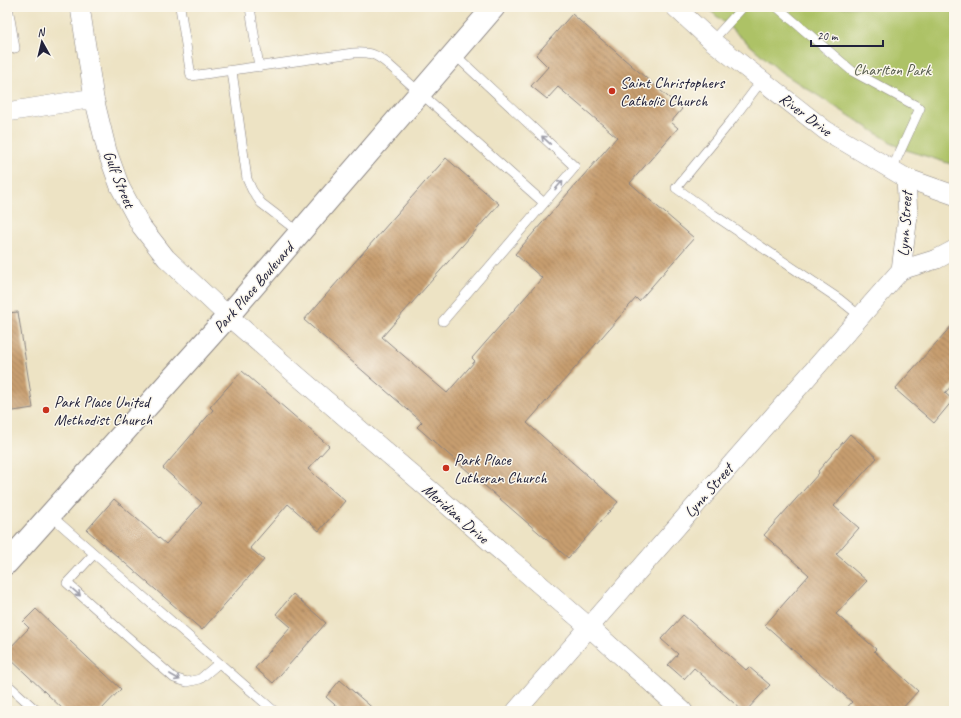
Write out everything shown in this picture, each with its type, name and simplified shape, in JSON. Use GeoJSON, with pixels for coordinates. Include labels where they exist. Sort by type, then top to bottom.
{"type":"FeatureCollection","features":[{"type":"Feature","properties":{"kind":"street","name":"Gulf Street"},"geometry":{"type":"LineString","coordinates":[[80,7],[94,98],[108,151],[120,187],[141,226],[166,258],[228,316]]}},
{"type":"Feature","properties":{"kind":"street","name":"Park Place Boulevard"},"geometry":{"type":"LineString","coordinates":[[7,563],[228,316],[494,7]]}},
{"type":"Feature","properties":{"kind":"street","name":"River Drive"},"geometry":{"type":"LineString","coordinates":[[675,7],[712,40],[825,130],[899,174],[954,195]]}},
{"type":"Feature","properties":{"kind":"street"},"geometry":{"type":"LineString","coordinates":[[7,112],[94,98]]}},
{"type":"Feature","properties":{"kind":"street","name":"Lynn Street"},"geometry":{"type":"LineString","coordinates":[[899,174],[908,216],[901,270]]}},
{"type":"Feature","properties":{"kind":"street","name":"Lynn Street"},"geometry":{"type":"LineString","coordinates":[[516,711],[901,270],[937,259],[954,250]]}},
{"type":"Feature","properties":{"kind":"street","name":"Meridian Drive"},"geometry":{"type":"LineString","coordinates":[[228,316],[683,711]]}},
{"type":"Feature","properties":{"kind":"lane"},"geometry":{"type":"LineString","coordinates":[[7,50],[15,48],[8,7]]}},
{"type":"Feature","properties":{"kind":"lane"},"geometry":{"type":"LineString","coordinates":[[180,7],[191,76],[366,52],[380,58],[421,92],[544,203]]}},
{"type":"Feature","properties":{"kind":"lane"},"geometry":{"type":"LineString","coordinates":[[250,7],[259,67]]}},
{"type":"Feature","properties":{"kind":"lane"},"geometry":{"type":"LineString","coordinates":[[712,40],[743,7]]}},
{"type":"Feature","properties":{"kind":"lane"},"geometry":{"type":"LineString","coordinates":[[777,7],[852,71],[920,108],[899,174]]}},
{"type":"Feature","properties":{"kind":"lane"},"geometry":{"type":"LineString","coordinates":[[444,321],[575,167],[454,54]]}},
{"type":"Feature","properties":{"kind":"lane"},"geometry":{"type":"LineString","coordinates":[[232,71],[247,179],[252,190],[261,203],[300,233]]}},
{"type":"Feature","properties":{"kind":"lane"},"geometry":{"type":"LineString","coordinates":[[762,80],[732,120],[676,188],[839,299],[860,316]]}},
{"type":"Feature","properties":{"kind":"lane"},"geometry":{"type":"LineString","coordinates":[[50,515],[219,663],[268,709]]}},
{"type":"Feature","properties":{"kind":"lane"},"geometry":{"type":"LineString","coordinates":[[94,554],[67,584],[174,678],[187,682],[200,678],[219,663]]}},
{"type":"Feature","properties":{"kind":"lane"},"geometry":{"type":"LineString","coordinates":[[7,684],[37,711]]}},
{"type":"Feature","properties":{"kind":"green space","name":"Charlton Park"},"geometry":{"type":"Polygon","coordinates":[[[706,7],[954,7],[954,165],[900,148],[781,72],[706,7]]]}},
{"type":"Feature","properties":{"kind":"building"},"geometry":{"type":"Polygon","coordinates":[[[572,14],[682,109],[671,122],[678,128],[630,183],[694,238],[639,301],[636,298],[527,423],[618,502],[568,558],[417,427],[422,422],[304,320],[446,158],[499,204],[382,337],[447,393],[475,361],[472,358],[542,278],[515,254],[617,137],[558,87],[547,99],[531,86],[548,67],[536,55],[572,14]]]}},
{"type":"Feature","properties":{"kind":"building"},"geometry":{"type":"Polygon","coordinates":[[[18,312],[33,408],[7,412],[7,313],[18,312]]]}},
{"type":"Feature","properties":{"kind":"building"},"geometry":{"type":"Polygon","coordinates":[[[954,323],[954,383],[945,393],[953,400],[934,423],[895,389],[954,323]]]}},
{"type":"Feature","properties":{"kind":"building"},"geometry":{"type":"Polygon","coordinates":[[[242,371],[329,446],[308,469],[345,501],[319,531],[288,504],[250,548],[264,560],[202,630],[87,530],[114,499],[166,544],[202,503],[163,468],[213,410],[210,407],[242,371]]]}},
{"type":"Feature","properties":{"kind":"building"},"geometry":{"type":"Polygon","coordinates":[[[850,434],[877,458],[834,506],[859,528],[836,554],[867,581],[836,614],[876,649],[874,651],[918,691],[900,711],[844,711],[852,702],[765,625],[809,575],[764,535],[819,473],[818,471],[850,434]]]}},
{"type":"Feature","properties":{"kind":"building"},"geometry":{"type":"Polygon","coordinates":[[[293,594],[326,623],[273,683],[255,668],[291,627],[276,614],[293,594]]]}},
{"type":"Feature","properties":{"kind":"building"},"geometry":{"type":"Polygon","coordinates":[[[36,609],[121,689],[100,711],[65,711],[7,656],[7,651],[29,628],[23,622],[36,609]]]}},
{"type":"Feature","properties":{"kind":"building"},"geometry":{"type":"Polygon","coordinates":[[[683,615],[746,670],[749,667],[770,685],[746,711],[743,711],[694,668],[684,679],[668,665],[678,654],[661,639],[683,615]]]}},
{"type":"Feature","properties":{"kind":"building"},"geometry":{"type":"Polygon","coordinates":[[[340,680],[376,711],[342,711],[326,697],[340,680]]]}},
{"type":"Feature","properties":{"kind":"place","name":"Saint Christophers Catholic Church"},"geometry":{"type":"Point","coordinates":[612,91]}},
{"type":"Feature","properties":{"kind":"place","name":"Park Place United Methodist Church"},"geometry":{"type":"Point","coordinates":[46,410]}},
{"type":"Feature","properties":{"kind":"place","name":"Park Place Lutheran Church"},"geometry":{"type":"Point","coordinates":[446,468]}}]}
